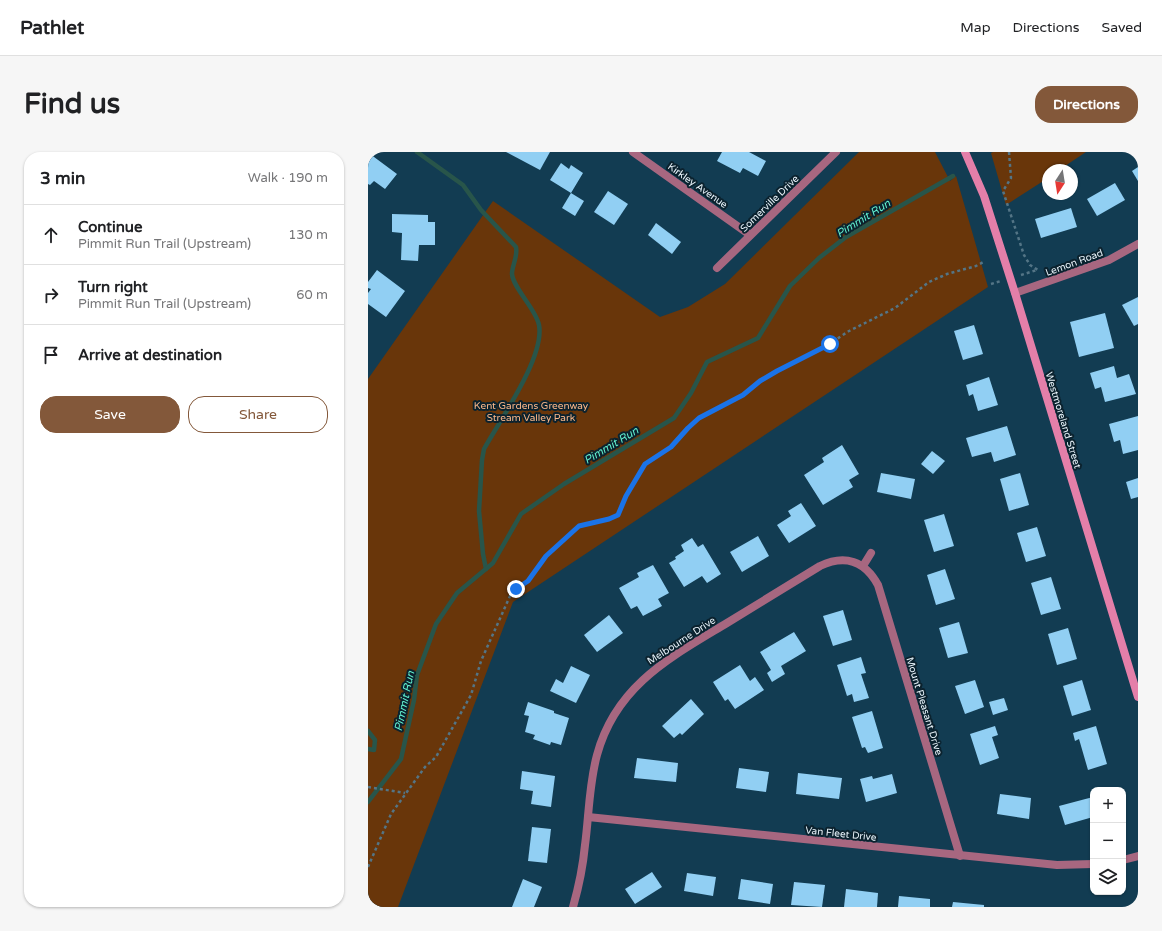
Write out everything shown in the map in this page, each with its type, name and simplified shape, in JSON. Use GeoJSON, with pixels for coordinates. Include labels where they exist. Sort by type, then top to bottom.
{"type":"FeatureCollection","features":[{"type":"Feature","properties":{"kind":"main road","name":"Westmoreland Street"},"geometry":{"type":"LineString","coordinates":[[965,152],[984,196],[1015,293],[1138,697]]}},
{"type":"Feature","properties":{"kind":"street","name":"Kirkley Avenue"},"geometry":{"type":"LineString","coordinates":[[633,152],[750,235]]}},
{"type":"Feature","properties":{"kind":"street","name":"Somerville Drive"},"geometry":{"type":"LineString","coordinates":[[717,268],[836,152]]}},
{"type":"Feature","properties":{"kind":"street","name":"Lemon Road"},"geometry":{"type":"LineString","coordinates":[[1015,293],[1110,260],[1138,244]]}},
{"type":"Feature","properties":{"kind":"street"},"geometry":{"type":"LineString","coordinates":[[863,566],[871,553]]}},
{"type":"Feature","properties":{"kind":"street","name":"Melbourne Drive"},"geometry":{"type":"LineString","coordinates":[[574,907],[580,879],[592,778],[597,753],[606,730],[618,708],[633,688],[651,671],[678,652],[829,561],[852,561],[863,566]]}},
{"type":"Feature","properties":{"kind":"street","name":"Mount Pleasant Drive"},"geometry":{"type":"LineString","coordinates":[[863,566],[872,575],[878,585],[960,856]]}},
{"type":"Feature","properties":{"kind":"street","name":"Van Fleet Drive"},"geometry":{"type":"LineString","coordinates":[[588,817],[960,856],[1058,865],[1090,864]]}},
{"type":"Feature","properties":{"kind":"street"},"geometry":{"type":"LineString","coordinates":[[1126,859],[1138,856]]}},
{"type":"Feature","properties":{"kind":"path"},"geometry":{"type":"LineString","coordinates":[[1009,152],[1011,178],[1003,190],[1024,255],[1030,265],[1038,270]]}},
{"type":"Feature","properties":{"kind":"path"},"geometry":{"type":"LineString","coordinates":[[368,867],[391,814],[404,793],[425,767],[436,757],[471,695],[480,661],[510,596],[516,589],[528,581],[546,556],[579,526],[609,519],[618,515],[626,496],[645,464],[671,447],[699,418],[743,395],[760,381],[777,371],[823,348],[849,331],[895,308],[929,282],[948,274],[976,266],[985,261]]}},
{"type":"Feature","properties":{"kind":"path"},"geometry":{"type":"LineString","coordinates":[[368,787],[404,793]]}},
{"type":"Feature","properties":{"kind":"green space","name":"Kent Gardens Greenway Stream Valley Park"},"geometry":{"type":"Polygon","coordinates":[[[859,152],[935,152],[950,181],[956,176],[988,287],[513,602],[398,907],[368,907],[368,379],[493,201],[660,317],[688,307],[725,284],[859,152]]]}},
{"type":"Feature","properties":{"kind":"green space"},"geometry":{"type":"Polygon","coordinates":[[[1086,152],[1068,164],[1042,164],[1042,182],[1006,205],[991,153],[1086,152]]]}},
{"type":"Feature","properties":{"kind":"building"},"geometry":{"type":"Polygon","coordinates":[[[506,152],[550,152],[540,170],[506,152]]]}},
{"type":"Feature","properties":{"kind":"building"},"geometry":{"type":"Polygon","coordinates":[[[722,152],[749,152],[766,161],[758,176],[743,168],[740,173],[717,161],[722,152]]]}},
{"type":"Feature","properties":{"kind":"building"},"geometry":{"type":"Polygon","coordinates":[[[370,154],[397,174],[385,189],[374,181],[370,185],[368,184],[368,157],[370,154]]]}},
{"type":"Feature","properties":{"kind":"building"},"geometry":{"type":"Polygon","coordinates":[[[561,163],[569,169],[571,165],[583,173],[571,193],[550,180],[561,163]]]}},
{"type":"Feature","properties":{"kind":"building"},"geometry":{"type":"Polygon","coordinates":[[[1138,167],[1138,181],[1132,171],[1138,167]]]}},
{"type":"Feature","properties":{"kind":"building"},"geometry":{"type":"Polygon","coordinates":[[[1115,183],[1125,200],[1097,216],[1087,199],[1115,183]]]}},
{"type":"Feature","properties":{"kind":"building"},"geometry":{"type":"Polygon","coordinates":[[[608,191],[628,204],[614,225],[594,212],[608,191]]]}},
{"type":"Feature","properties":{"kind":"building"},"geometry":{"type":"Polygon","coordinates":[[[571,193],[584,201],[575,216],[562,208],[571,193]]]}},
{"type":"Feature","properties":{"kind":"building"},"geometry":{"type":"Polygon","coordinates":[[[1071,208],[1077,227],[1041,238],[1035,219],[1071,208]]]}},
{"type":"Feature","properties":{"kind":"building"},"geometry":{"type":"Polygon","coordinates":[[[392,214],[428,215],[428,222],[435,222],[435,245],[419,245],[418,261],[401,260],[402,233],[392,232],[392,214]]]}},
{"type":"Feature","properties":{"kind":"building"},"geometry":{"type":"Polygon","coordinates":[[[656,223],[681,242],[672,254],[648,235],[656,223]]]}},
{"type":"Feature","properties":{"kind":"building"},"geometry":{"type":"Polygon","coordinates":[[[377,270],[405,291],[386,317],[368,304],[368,293],[371,289],[368,288],[368,282],[377,270]]]}},
{"type":"Feature","properties":{"kind":"building"},"geometry":{"type":"Polygon","coordinates":[[[1138,297],[1138,324],[1134,326],[1122,305],[1138,297]]]}},
{"type":"Feature","properties":{"kind":"building"},"geometry":{"type":"Polygon","coordinates":[[[1105,313],[1114,348],[1079,357],[1070,322],[1105,313]]]}},
{"type":"Feature","properties":{"kind":"building"},"geometry":{"type":"Polygon","coordinates":[[[974,325],[983,354],[963,360],[954,331],[974,325]]]}},
{"type":"Feature","properties":{"kind":"building"},"geometry":{"type":"Polygon","coordinates":[[[1114,366],[1117,378],[1129,374],[1136,394],[1105,402],[1101,387],[1095,389],[1090,373],[1114,366]]]}},
{"type":"Feature","properties":{"kind":"building"},"geometry":{"type":"Polygon","coordinates":[[[989,377],[998,405],[978,411],[973,394],[969,396],[966,385],[989,377]]]}},
{"type":"Feature","properties":{"kind":"building"},"geometry":{"type":"Polygon","coordinates":[[[1138,416],[1138,450],[1123,454],[1120,440],[1114,442],[1109,424],[1138,416]]]}},
{"type":"Feature","properties":{"kind":"building"},"geometry":{"type":"Polygon","coordinates":[[[1007,426],[1016,455],[994,462],[991,452],[972,457],[966,438],[1007,426]]]}},
{"type":"Feature","properties":{"kind":"building"},"geometry":{"type":"Polygon","coordinates":[[[842,445],[859,474],[849,480],[853,487],[823,505],[804,475],[824,462],[822,458],[842,445]]]}},
{"type":"Feature","properties":{"kind":"building"},"geometry":{"type":"Polygon","coordinates":[[[932,451],[945,461],[933,474],[921,464],[932,451]]]}},
{"type":"Feature","properties":{"kind":"building"},"geometry":{"type":"Polygon","coordinates":[[[881,473],[915,479],[911,499],[877,492],[881,473]]]}},
{"type":"Feature","properties":{"kind":"building"},"geometry":{"type":"Polygon","coordinates":[[[1020,473],[1029,505],[1009,511],[1000,479],[1020,473]]]}},
{"type":"Feature","properties":{"kind":"building"},"geometry":{"type":"Polygon","coordinates":[[[1138,478],[1138,497],[1131,499],[1126,482],[1138,478]]]}},
{"type":"Feature","properties":{"kind":"building"},"geometry":{"type":"Polygon","coordinates":[[[801,503],[816,526],[789,543],[777,525],[791,516],[788,511],[801,503]]]}},
{"type":"Feature","properties":{"kind":"building"},"geometry":{"type":"Polygon","coordinates":[[[944,514],[954,546],[934,552],[924,520],[944,514]]]}},
{"type":"Feature","properties":{"kind":"building"},"geometry":{"type":"Polygon","coordinates":[[[1037,527],[1046,556],[1026,562],[1017,533],[1037,527]]]}},
{"type":"Feature","properties":{"kind":"building"},"geometry":{"type":"Polygon","coordinates":[[[758,536],[769,556],[742,572],[730,552],[758,536]]]}},
{"type":"Feature","properties":{"kind":"building"},"geometry":{"type":"Polygon","coordinates":[[[692,538],[698,547],[703,544],[721,574],[707,583],[702,576],[684,587],[669,563],[676,559],[675,557],[684,551],[681,545],[692,538]]]}},
{"type":"Feature","properties":{"kind":"building"},"geometry":{"type":"Polygon","coordinates":[[[653,565],[669,593],[658,599],[662,606],[643,616],[637,606],[631,609],[619,588],[639,577],[637,573],[653,565]]]}},
{"type":"Feature","properties":{"kind":"building"},"geometry":{"type":"Polygon","coordinates":[[[945,569],[955,599],[936,605],[927,575],[945,569]]]}},
{"type":"Feature","properties":{"kind":"building"},"geometry":{"type":"Polygon","coordinates":[[[1051,577],[1061,609],[1041,615],[1031,583],[1051,577]]]}},
{"type":"Feature","properties":{"kind":"building"},"geometry":{"type":"Polygon","coordinates":[[[843,610],[852,640],[833,646],[823,616],[843,610]]]}},
{"type":"Feature","properties":{"kind":"building"},"geometry":{"type":"Polygon","coordinates":[[[609,615],[623,633],[597,652],[584,635],[609,615]]]}},
{"type":"Feature","properties":{"kind":"building"},"geometry":{"type":"Polygon","coordinates":[[[959,622],[968,653],[948,658],[939,628],[959,622]]]}},
{"type":"Feature","properties":{"kind":"building"},"geometry":{"type":"Polygon","coordinates":[[[1068,628],[1077,659],[1057,665],[1048,634],[1068,628]]]}},
{"type":"Feature","properties":{"kind":"building"},"geometry":{"type":"Polygon","coordinates":[[[794,632],[806,651],[781,666],[785,674],[772,682],[767,673],[771,670],[760,652],[794,632]]]}},
{"type":"Feature","properties":{"kind":"building"},"geometry":{"type":"Polygon","coordinates":[[[861,657],[866,673],[861,674],[869,698],[854,702],[852,694],[847,696],[837,665],[861,657]]]}},
{"type":"Feature","properties":{"kind":"building"},"geometry":{"type":"Polygon","coordinates":[[[740,665],[750,681],[755,677],[764,690],[735,709],[728,699],[725,701],[713,682],[740,665]]]}},
{"type":"Feature","properties":{"kind":"building"},"geometry":{"type":"Polygon","coordinates":[[[571,666],[590,675],[576,703],[550,691],[556,679],[563,683],[571,666]]]}},
{"type":"Feature","properties":{"kind":"building"},"geometry":{"type":"Polygon","coordinates":[[[975,680],[984,707],[965,714],[955,686],[975,680]]]}},
{"type":"Feature","properties":{"kind":"building"},"geometry":{"type":"Polygon","coordinates":[[[1082,680],[1091,710],[1072,716],[1063,686],[1082,680]]]}},
{"type":"Feature","properties":{"kind":"building"},"geometry":{"type":"Polygon","coordinates":[[[1004,698],[1008,710],[993,715],[989,702],[1004,698]]]}},
{"type":"Feature","properties":{"kind":"building"},"geometry":{"type":"Polygon","coordinates":[[[691,699],[704,714],[682,735],[680,733],[674,738],[662,726],[691,699]]]}},
{"type":"Feature","properties":{"kind":"building"},"geometry":{"type":"Polygon","coordinates":[[[528,702],[569,718],[561,745],[551,742],[550,745],[533,739],[535,735],[525,732],[529,716],[524,715],[528,702]]]}},
{"type":"Feature","properties":{"kind":"building"},"geometry":{"type":"Polygon","coordinates":[[[872,711],[883,748],[868,753],[865,747],[862,748],[852,717],[872,711]]]}},
{"type":"Feature","properties":{"kind":"building"},"geometry":{"type":"Polygon","coordinates":[[[995,726],[998,735],[992,737],[999,758],[980,765],[970,734],[995,726]]]}},
{"type":"Feature","properties":{"kind":"building"},"geometry":{"type":"Polygon","coordinates":[[[1096,726],[1107,764],[1088,770],[1079,739],[1075,741],[1073,733],[1096,726]]]}},
{"type":"Feature","properties":{"kind":"building"},"geometry":{"type":"Polygon","coordinates":[[[637,758],[678,763],[676,782],[634,778],[637,758]]]}},
{"type":"Feature","properties":{"kind":"building"},"geometry":{"type":"Polygon","coordinates":[[[739,768],[769,772],[766,792],[736,788],[739,768]]]}},
{"type":"Feature","properties":{"kind":"building"},"geometry":{"type":"Polygon","coordinates":[[[522,771],[555,776],[551,807],[531,804],[533,791],[520,789],[522,771]]]}},
{"type":"Feature","properties":{"kind":"building"},"geometry":{"type":"Polygon","coordinates":[[[798,773],[842,778],[839,799],[796,794],[798,773]]]}},
{"type":"Feature","properties":{"kind":"building"},"geometry":{"type":"Polygon","coordinates":[[[892,774],[897,793],[866,802],[860,779],[872,776],[873,779],[892,774]]]}},
{"type":"Feature","properties":{"kind":"building"},"geometry":{"type":"Polygon","coordinates":[[[1000,794],[1031,798],[1029,819],[997,814],[1000,794]]]}},
{"type":"Feature","properties":{"kind":"building"},"geometry":{"type":"Polygon","coordinates":[[[1090,798],[1090,818],[1065,825],[1059,806],[1090,798]]]}},
{"type":"Feature","properties":{"kind":"building"},"geometry":{"type":"Polygon","coordinates":[[[532,827],[551,829],[547,863],[528,861],[532,827]]]}},
{"type":"Feature","properties":{"kind":"building"},"geometry":{"type":"Polygon","coordinates":[[[652,872],[662,887],[635,904],[625,889],[652,872]]]}},
{"type":"Feature","properties":{"kind":"building"},"geometry":{"type":"Polygon","coordinates":[[[687,873],[716,877],[713,896],[684,891],[687,873]]]}},
{"type":"Feature","properties":{"kind":"building"},"geometry":{"type":"Polygon","coordinates":[[[523,879],[542,887],[534,907],[512,907],[523,879]]]}},
{"type":"Feature","properties":{"kind":"building"},"geometry":{"type":"Polygon","coordinates":[[[741,879],[773,884],[770,904],[738,899],[741,879]]]}},
{"type":"Feature","properties":{"kind":"building"},"geometry":{"type":"Polygon","coordinates":[[[794,882],[825,885],[822,907],[791,905],[794,882]]]}},
{"type":"Feature","properties":{"kind":"building"},"geometry":{"type":"Polygon","coordinates":[[[846,889],[878,893],[877,907],[844,907],[846,889]]]}},
{"type":"Feature","properties":{"kind":"building"},"geometry":{"type":"Polygon","coordinates":[[[899,896],[930,899],[930,907],[898,907],[899,896]]]}},
{"type":"Feature","properties":{"kind":"building"},"geometry":{"type":"Polygon","coordinates":[[[953,902],[984,905],[984,907],[952,907],[953,902]]]}},
{"type":"Feature","properties":{"kind":"waterway"},"geometry":{"type":"LineString","coordinates":[[417,152],[463,185],[481,210],[516,247],[512,271],[513,280],[534,312],[539,325],[539,338],[535,354],[528,371],[520,388],[484,449],[479,511],[486,569]]}},
{"type":"Feature","properties":{"kind":"waterway","name":"Pimmit Run"},"geometry":{"type":"LineString","coordinates":[[368,802],[401,759],[414,700],[417,675],[436,624],[457,593],[493,563],[521,514],[564,484],[674,418],[691,393],[707,362],[758,338],[790,286],[819,258],[846,237],[953,176]]}},
{"type":"Feature","properties":{"kind":"waterway"},"geometry":{"type":"LineString","coordinates":[[368,731],[375,740],[374,750],[368,749]]}},
{"type":"Feature","properties":{"kind":"route"},"geometry":{"type":"LineString","coordinates":[[516,589],[528,581],[546,556],[579,526],[609,519],[618,515],[626,496],[645,464],[656,459],[671,447],[682,433],[699,418],[743,395],[760,381],[791,363],[830,344]]}}]}
